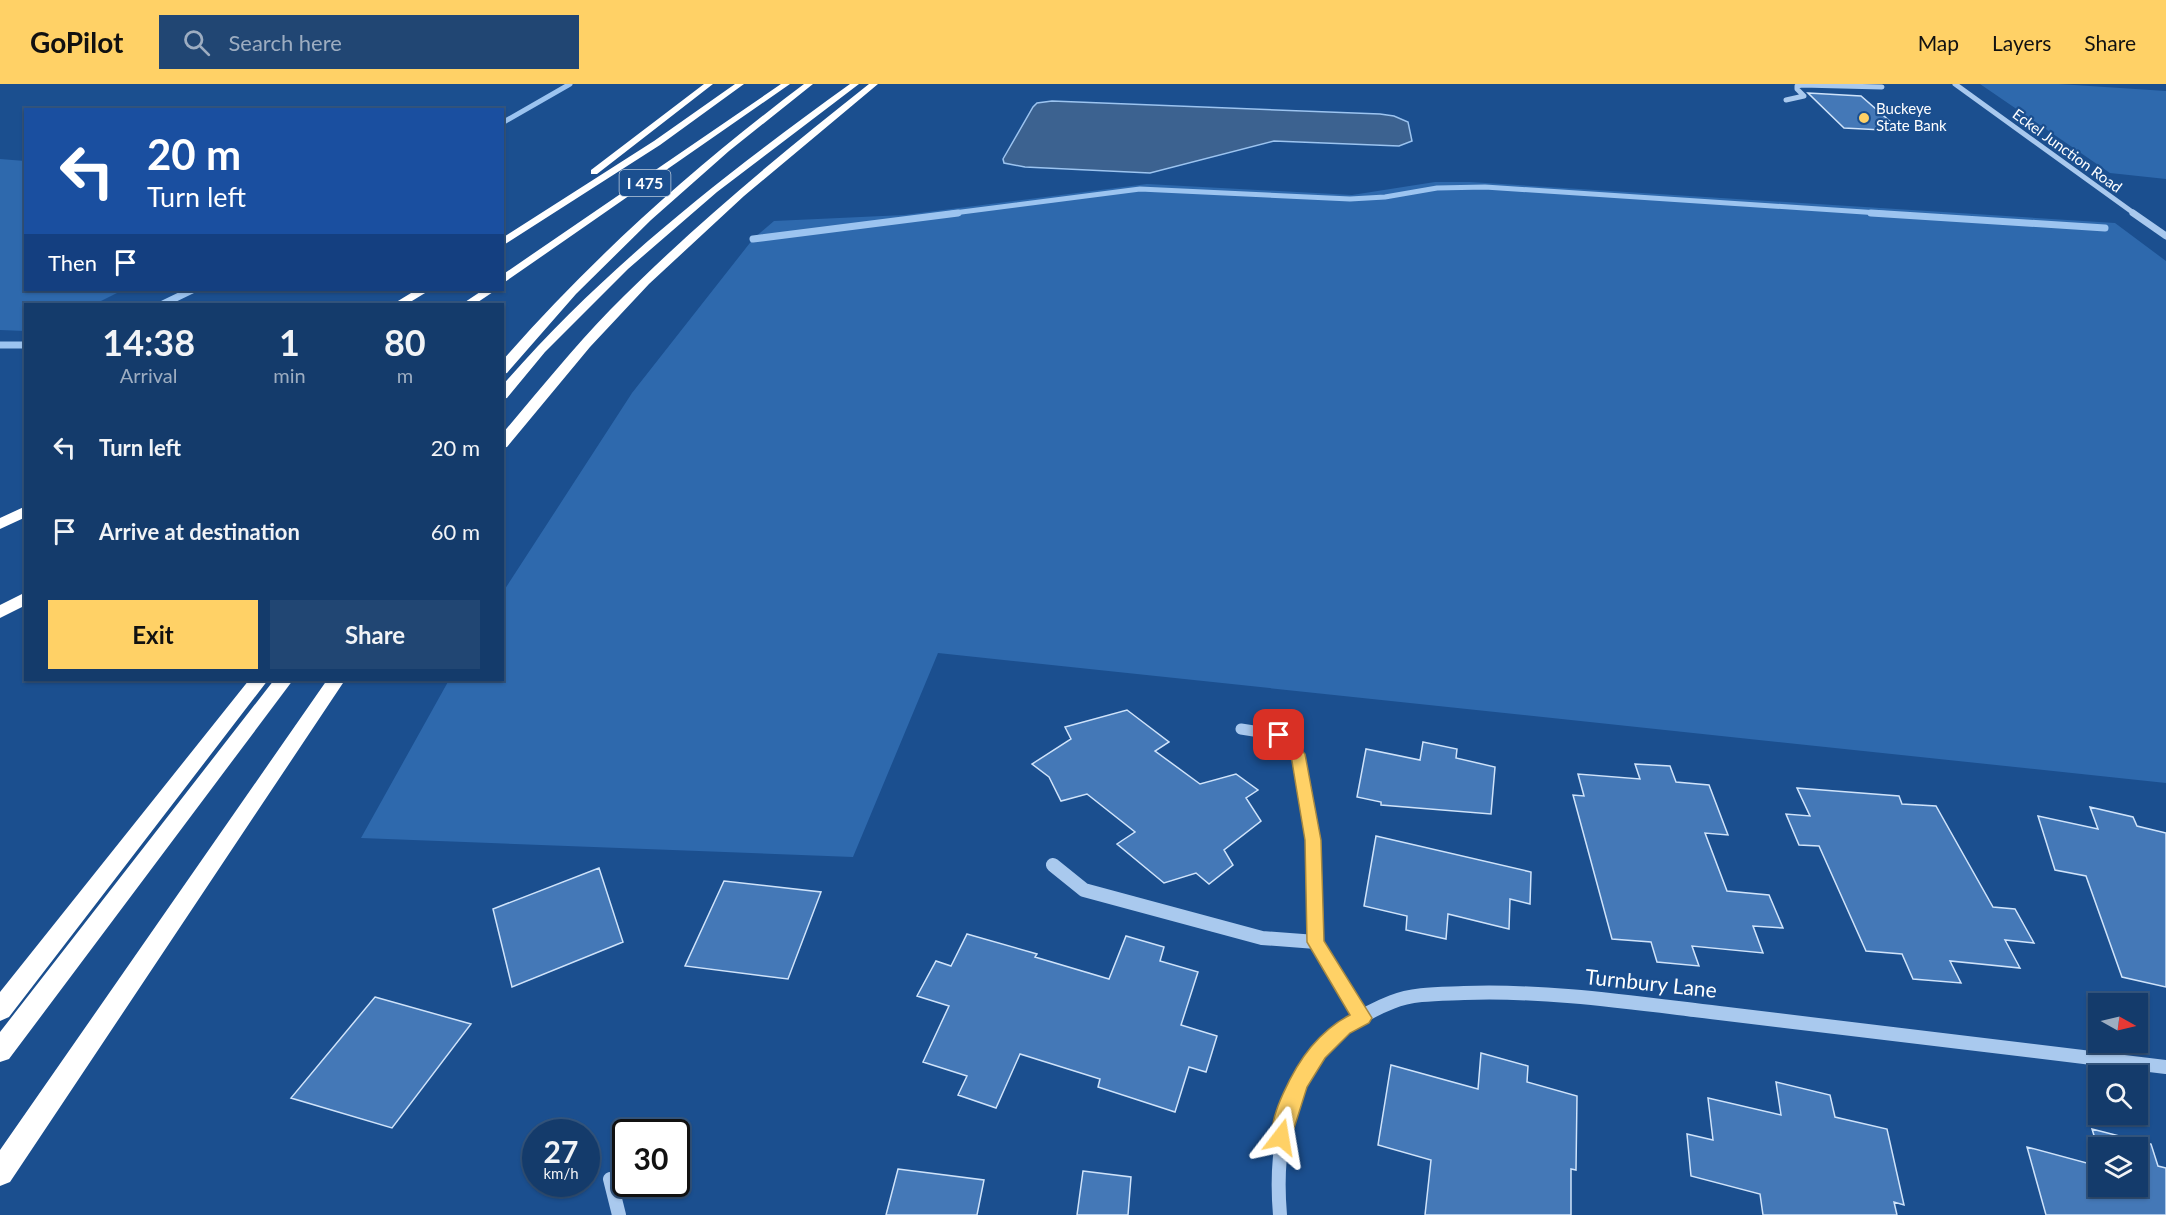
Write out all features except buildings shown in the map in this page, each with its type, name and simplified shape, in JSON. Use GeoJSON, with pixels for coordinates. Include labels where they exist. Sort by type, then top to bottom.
{"type":"FeatureCollection","features":[{"type":"Feature","properties":{"kind":"highway"},"geometry":{"type":"LineString","coordinates":[[504,240],[709,84]]}},
{"type":"Feature","properties":{"kind":"highway","name":"I 475"},"geometry":{"type":"LineString","coordinates":[[504,241],[638,156],[740,84]]}},
{"type":"Feature","properties":{"kind":"highway","name":"I 475"},"geometry":{"type":"LineString","coordinates":[[504,280],[786,84]]}},
{"type":"Feature","properties":{"kind":"highway"},"geometry":{"type":"LineString","coordinates":[[504,368],[549,317],[639,224],[720,151],[808,84]]}},
{"type":"Feature","properties":{"kind":"highway"},"geometry":{"type":"LineString","coordinates":[[504,393],[611,278],[669,225],[855,84]]}},
{"type":"Feature","properties":{"kind":"highway"},"geometry":{"type":"LineString","coordinates":[[504,442],[614,313],[688,240],[721,209],[874,84]]}},
{"type":"Feature","properties":{"kind":"highway"},"geometry":{"type":"LineString","coordinates":[[401,303],[422,291]]}},
{"type":"Feature","properties":{"kind":"highway"},"geometry":{"type":"LineString","coordinates":[[470,303],[488,291]]}},
{"type":"Feature","properties":{"kind":"highway"},"geometry":{"type":"LineString","coordinates":[[0,524],[24,511]]}},
{"type":"Feature","properties":{"kind":"highway"},"geometry":{"type":"LineString","coordinates":[[0,614],[24,598]]}},
{"type":"Feature","properties":{"kind":"highway"},"geometry":{"type":"LineString","coordinates":[[0,1010],[258,681]]}},
{"type":"Feature","properties":{"kind":"highway"},"geometry":{"type":"LineString","coordinates":[[0,1051],[283,681]]}},
{"type":"Feature","properties":{"kind":"highway"},"geometry":{"type":"LineString","coordinates":[[0,1173],[335,681]]}},
{"type":"Feature","properties":{"kind":"street","name":"Eckel Junction Road"},"geometry":{"type":"LineString","coordinates":[[1955,84],[2166,236]]}},
{"type":"Feature","properties":{"kind":"street"},"geometry":{"type":"LineString","coordinates":[[1786,100],[1804,96],[1797,90],[1797,86],[1802,85],[1882,87]]}},
{"type":"Feature","properties":{"kind":"street"},"geometry":{"type":"LineString","coordinates":[[1241,729],[1279,735],[1298,754],[1313,840],[1316,942],[1362,1018]]}},
{"type":"Feature","properties":{"kind":"street"},"geometry":{"type":"LineString","coordinates":[[1053,865],[1084,890],[1262,938],[1316,942]]}},
{"type":"Feature","properties":{"kind":"street","name":"Turnbury Lane"},"geometry":{"type":"LineString","coordinates":[[1280,1215],[1278,1156],[1285,1117],[1299,1082],[1318,1052],[1344,1027],[1392,1002],[1428,994],[1502,990],[1633,1002],[2166,1067]]}},
{"type":"Feature","properties":{"kind":"street"},"geometry":{"type":"LineString","coordinates":[[610,1179],[619,1215]]}},
{"type":"Feature","properties":{"kind":"shaded area"},"geometry":{"type":"Polygon","coordinates":[[[1980,84],[2059,84],[2166,91],[2166,179],[2110,173],[1980,84]]]}},
{"type":"Feature","properties":{"kind":"shaded area"},"geometry":{"type":"Polygon","coordinates":[[[1052,101],[1380,114],[1394,116],[1408,122],[1412,141],[1399,146],[1274,141],[1150,173],[1025,167],[1004,163],[1003,159],[1033,107],[1037,103],[1052,101]]]}},
{"type":"Feature","properties":{"kind":"shaded area"},"geometry":{"type":"Polygon","coordinates":[[[0,159],[24,161],[24,291],[121,291],[97,303],[24,303],[24,331],[0,330],[0,159]]]}},
{"type":"Feature","properties":{"kind":"shaded area"},"geometry":{"type":"Polygon","coordinates":[[[1435,182],[1470,182],[2115,223],[2166,261],[2166,783],[938,653],[853,857],[361,838],[448,681],[504,681],[504,590],[632,393],[753,239],[774,221],[904,215],[1147,184],[1352,195],[1435,182]]]}},
{"type":"Feature","properties":{"kind":"waterway"},"geometry":{"type":"LineString","coordinates":[[504,122],[570,84]]}},
{"type":"Feature","properties":{"kind":"waterway"},"geometry":{"type":"LineString","coordinates":[[946,214],[1140,189],[1350,199],[1385,197],[1437,188],[1485,187],[1894,214]]}},
{"type":"Feature","properties":{"kind":"waterway"},"geometry":{"type":"LineString","coordinates":[[753,239],[958,213]]}},
{"type":"Feature","properties":{"kind":"waterway"},"geometry":{"type":"LineString","coordinates":[[1871,213],[2105,228]]}},
{"type":"Feature","properties":{"kind":"waterway"},"geometry":{"type":"LineString","coordinates":[[165,303],[190,291]]}},
{"type":"Feature","properties":{"kind":"waterway"},"geometry":{"type":"LineString","coordinates":[[0,345],[24,345]]}},
{"type":"Feature","properties":{"kind":"place","name":"Buckeye State Bank"},"geometry":{"type":"Point","coordinates":[1864,118]}},
{"type":"Feature","properties":{"kind":"route"},"geometry":{"type":"LineString","coordinates":[[1279,735],[1298,754],[1305,792],[1313,840],[1316,942],[1362,1018],[1344,1027],[1318,1052],[1299,1082],[1285,1117],[1281,1137]]}}]}
